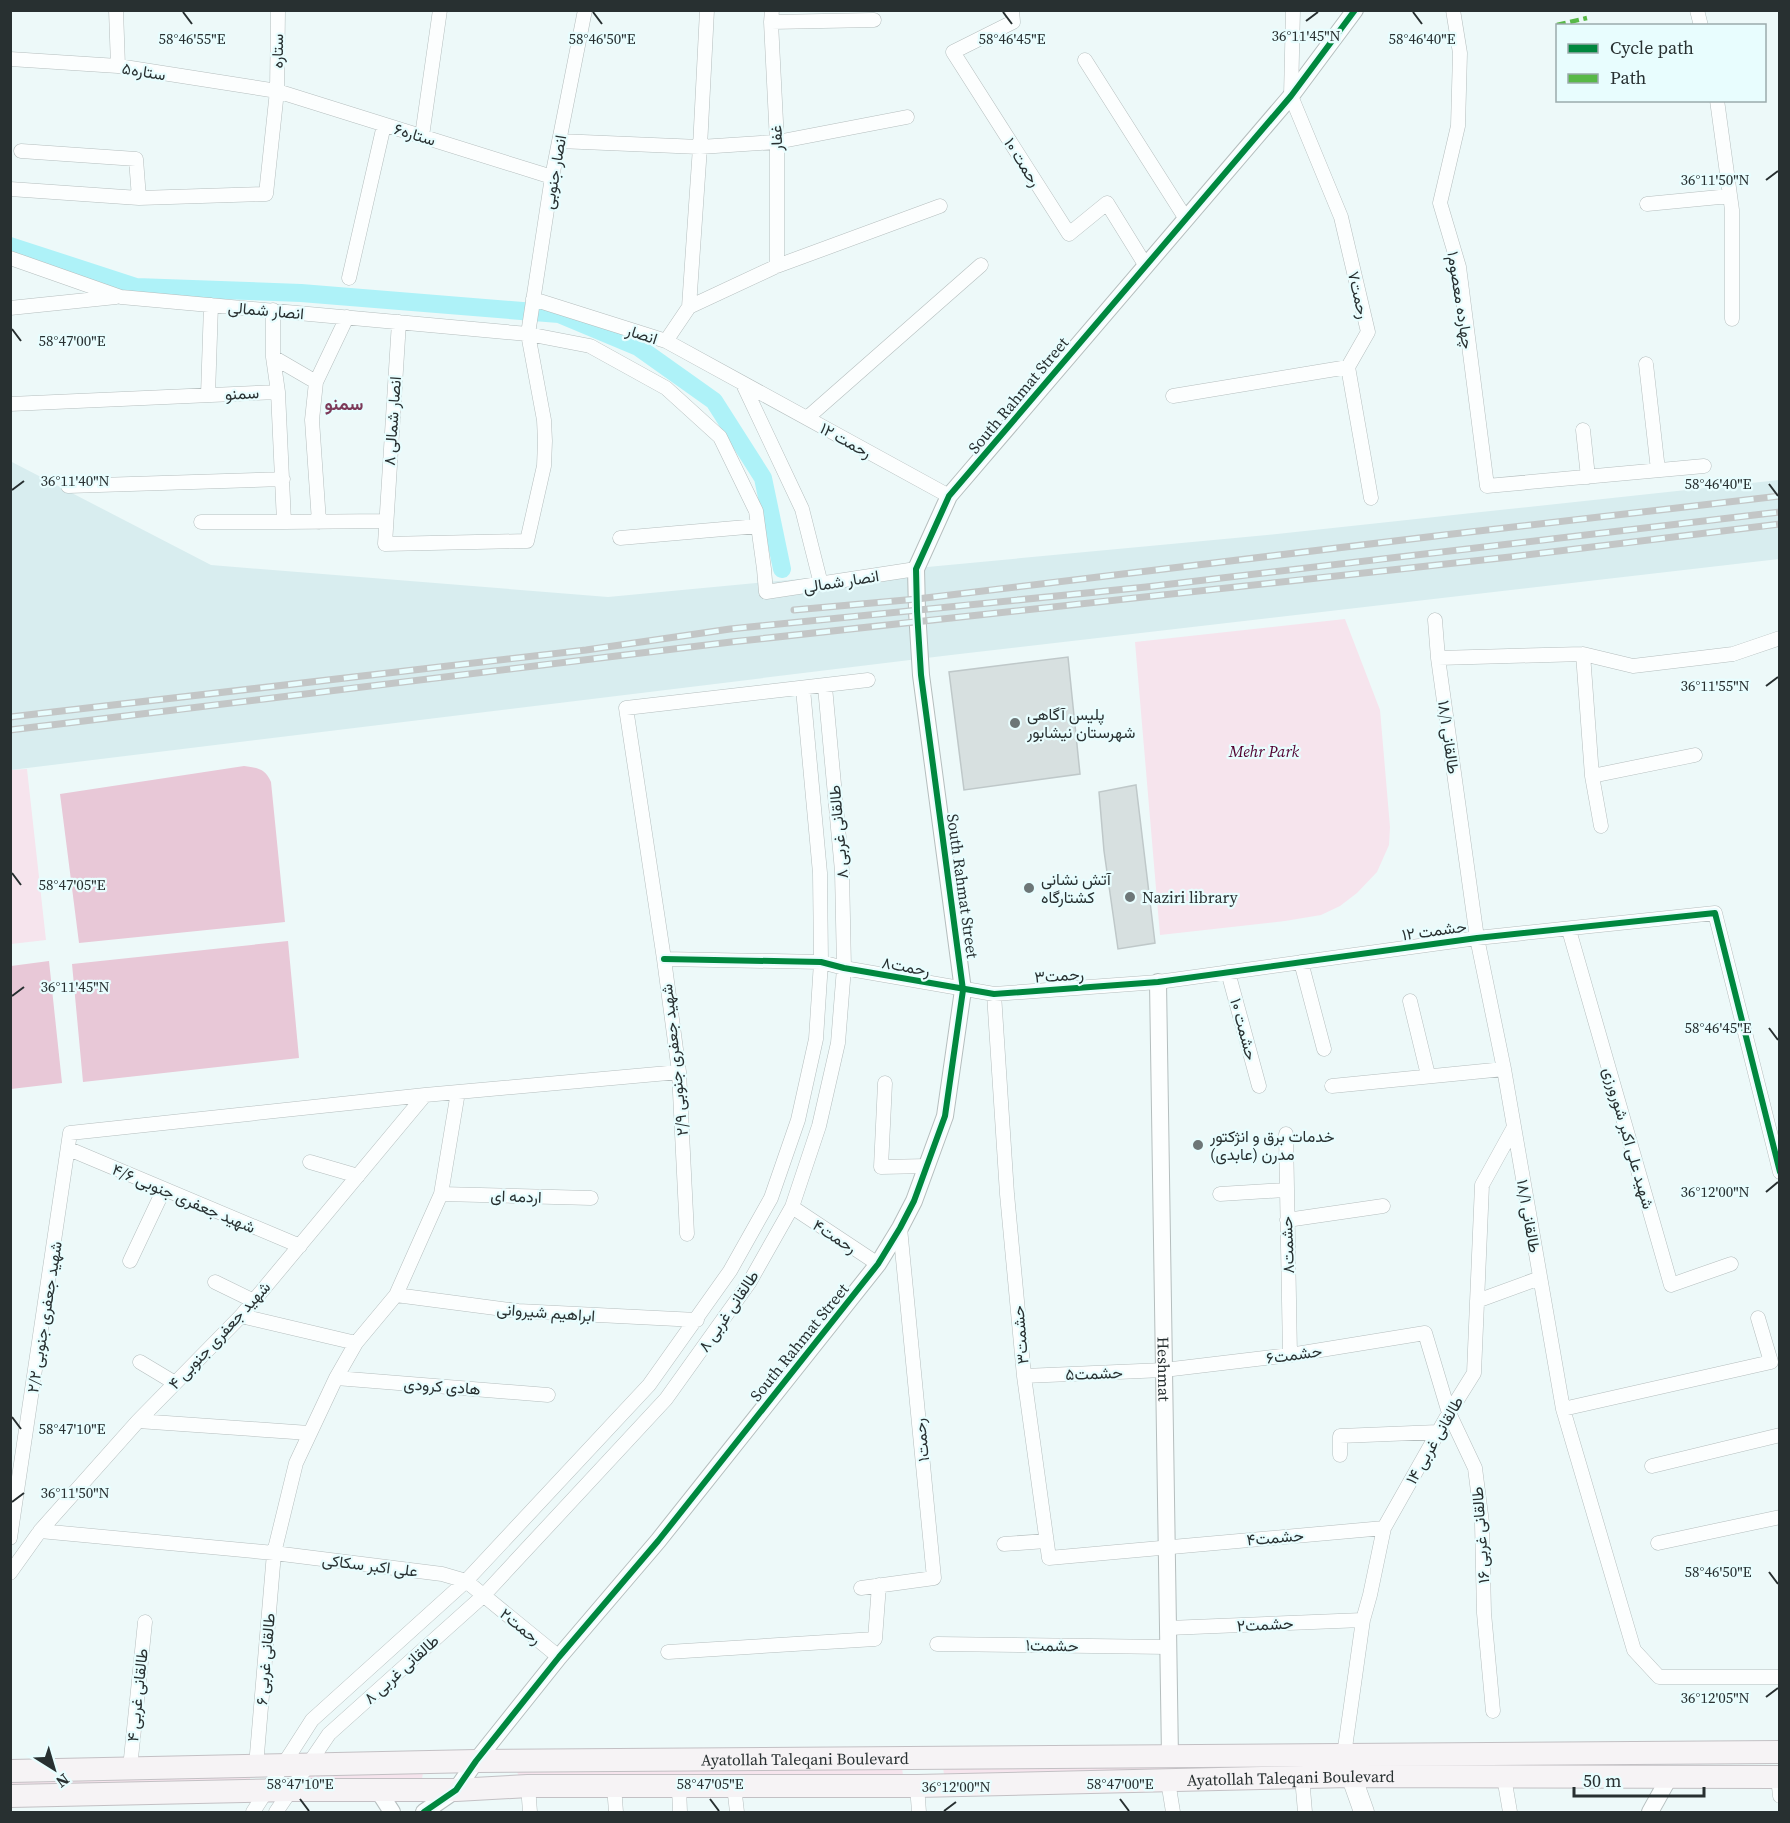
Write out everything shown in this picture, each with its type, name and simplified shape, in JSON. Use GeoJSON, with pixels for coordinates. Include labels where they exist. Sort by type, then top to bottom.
{"type":"FeatureCollection","features":[{"type":"Feature","properties":{"kind":"main road","name":"Ayatollah Taleqani Boulevard"},"geometry":{"type":"LineString","coordinates":[[15,1800],[269,1790],[456,1790],[528,1786],[917,1786],[1168,1781],[1302,1777],[1347,1766],[1779,1752]]}},
{"type":"Feature","properties":{"kind":"main road","name":"Ayatollah Taleqani Boulevard"},"geometry":{"type":"LineString","coordinates":[[11,1771],[476,1761],[1170,1757],[1504,1777],[1670,1776],[1779,1784]]}},
{"type":"Feature","properties":{"kind":"main road"},"geometry":{"type":"LineString","coordinates":[[913,1758],[917,1786]]}},
{"type":"Feature","properties":{"kind":"main road"},"geometry":{"type":"LineString","coordinates":[[1347,1766],[1364,1812]]}},
{"type":"Feature","properties":{"kind":"street"},"geometry":{"type":"LineString","coordinates":[[116,10],[117,66]]}},
{"type":"Feature","properties":{"kind":"street","name":"ستاره"},"geometry":{"type":"LineString","coordinates":[[139,198],[266,194],[277,91],[278,10]]}},
{"type":"Feature","properties":{"kind":"street"},"geometry":{"type":"LineString","coordinates":[[422,136],[440,10]]}},
{"type":"Feature","properties":{"kind":"street","name":"انصار جنوبی"},"geometry":{"type":"LineString","coordinates":[[528,334],[552,177],[585,10]]}},
{"type":"Feature","properties":{"kind":"street"},"geometry":{"type":"LineString","coordinates":[[666,341],[689,307],[707,10]]}},
{"type":"Feature","properties":{"kind":"street","name":"رحمت ۱۰"},"geometry":{"type":"LineString","coordinates":[[1012,10],[1013,22],[953,52],[1069,234],[1107,203],[1146,266]]}},
{"type":"Feature","properties":{"kind":"street"},"geometry":{"type":"LineString","coordinates":[[1291,96],[1293,10]]}},
{"type":"Feature","properties":{"kind":"street","name":"South Rahmat Street"},"geometry":{"type":"LineString","coordinates":[[456,1790],[476,1761],[559,1657],[665,1532],[878,1264],[914,1201],[945,1116],[963,990],[921,675],[916,569],[949,496],[1291,96],[1355,10]]}},
{"type":"Feature","properties":{"kind":"street","name":"چهارده معصوم۱"},"geometry":{"type":"LineString","coordinates":[[1453,10],[1460,53],[1458,126],[1440,203],[1459,267],[1487,486],[1588,477]]}},
{"type":"Feature","properties":{"kind":"street"},"geometry":{"type":"LineString","coordinates":[[771,16],[874,20]]}},
{"type":"Feature","properties":{"kind":"street","name":"غفار"},"geometry":{"type":"LineString","coordinates":[[771,16],[777,142],[777,266]]}},
{"type":"Feature","properties":{"kind":"street","name":"ستاره۵"},"geometry":{"type":"LineString","coordinates":[[10,59],[117,66],[277,91]]}},
{"type":"Feature","properties":{"kind":"street"},"geometry":{"type":"LineString","coordinates":[[1085,60],[1186,219]]}},
{"type":"Feature","properties":{"kind":"street","name":"ستاره۶"},"geometry":{"type":"LineString","coordinates":[[277,91],[552,177]]}},
{"type":"Feature","properties":{"kind":"street","name":"رحمت۷"},"geometry":{"type":"LineString","coordinates":[[1291,96],[1341,217],[1368,332],[1348,367]]}},
{"type":"Feature","properties":{"kind":"street"},"geometry":{"type":"LineString","coordinates":[[1717,102],[1732,210],[1732,319]]}},
{"type":"Feature","properties":{"kind":"street"},"geometry":{"type":"LineString","coordinates":[[559,141],[700,147],[777,142],[907,117]]}},
{"type":"Feature","properties":{"kind":"street"},"geometry":{"type":"LineString","coordinates":[[349,278],[384,125]]}},
{"type":"Feature","properties":{"kind":"street"},"geometry":{"type":"LineString","coordinates":[[10,189],[139,198],[136,159],[21,151]]}},
{"type":"Feature","properties":{"kind":"street"},"geometry":{"type":"LineString","coordinates":[[1647,204],[1730,196]]}},
{"type":"Feature","properties":{"kind":"street"},"geometry":{"type":"LineString","coordinates":[[689,307],[777,266],[940,206]]}},
{"type":"Feature","properties":{"kind":"street","name":"انصار شمالی"},"geometry":{"type":"LineString","coordinates":[[10,258],[121,297],[528,334],[591,346],[666,388],[720,437],[756,511],[766,592],[916,569]]}},
{"type":"Feature","properties":{"kind":"street"},"geometry":{"type":"LineString","coordinates":[[807,418],[981,265]]}},
{"type":"Feature","properties":{"kind":"street"},"geometry":{"type":"LineString","coordinates":[[10,308],[121,297]]}},
{"type":"Feature","properties":{"kind":"street","name":"انصار"},"geometry":{"type":"LineString","coordinates":[[534,299],[666,341],[743,384]]}},
{"type":"Feature","properties":{"kind":"street"},"geometry":{"type":"LineString","coordinates":[[208,395],[212,305]]}},
{"type":"Feature","properties":{"kind":"street"},"geometry":{"type":"LineString","coordinates":[[273,310],[273,357],[278,392]]}},
{"type":"Feature","properties":{"kind":"street"},"geometry":{"type":"LineString","coordinates":[[319,522],[312,420],[316,382],[347,317]]}},
{"type":"Feature","properties":{"kind":"street","name":"انصار شمالی ۸"},"geometry":{"type":"LineString","coordinates":[[385,521],[399,322]]}},
{"type":"Feature","properties":{"kind":"street"},"geometry":{"type":"LineString","coordinates":[[201,522],[385,521],[385,544],[527,541],[544,466],[545,441],[544,420],[528,334]]}},
{"type":"Feature","properties":{"kind":"street"},"geometry":{"type":"LineString","coordinates":[[273,357],[316,382]]}},
{"type":"Feature","properties":{"kind":"street"},"geometry":{"type":"LineString","coordinates":[[1646,364],[1658,470]]}},
{"type":"Feature","properties":{"kind":"street"},"geometry":{"type":"LineString","coordinates":[[1173,396],[1348,367],[1371,498]]}},
{"type":"Feature","properties":{"kind":"street"},"geometry":{"type":"LineString","coordinates":[[743,384],[802,509],[821,584]]}},
{"type":"Feature","properties":{"kind":"street","name":"رحمت ۱۲"},"geometry":{"type":"LineString","coordinates":[[743,384],[949,496]]}},
{"type":"Feature","properties":{"kind":"street","name":"سمنو"},"geometry":{"type":"LineString","coordinates":[[10,404],[278,392],[284,522]]}},
{"type":"Feature","properties":{"kind":"street"},"geometry":{"type":"LineString","coordinates":[[1583,430],[1588,477],[1704,466]]}},
{"type":"Feature","properties":{"kind":"street"},"geometry":{"type":"LineString","coordinates":[[68,486],[283,479]]}},
{"type":"Feature","properties":{"kind":"street"},"geometry":{"type":"LineString","coordinates":[[620,538],[758,526]]}},
{"type":"Feature","properties":{"kind":"street","name":"طالقانی ۱۸/۱"},"geometry":{"type":"LineString","coordinates":[[1435,620],[1438,658],[1477,938],[1504,1069],[1563,1409],[1634,1650],[1659,1677],[1779,1677]]}},
{"type":"Feature","properties":{"kind":"street"},"geometry":{"type":"LineString","coordinates":[[1438,658],[1583,654],[1633,666],[1733,654],[1779,638]]}},
{"type":"Feature","properties":{"kind":"street"},"geometry":{"type":"LineString","coordinates":[[1583,654],[1592,776],[1601,826]]}},
{"type":"Feature","properties":{"kind":"street"},"geometry":{"type":"LineString","coordinates":[[803,689],[868,680]]}},
{"type":"Feature","properties":{"kind":"street","name":"طالقانی غربی ۸"},"geometry":{"type":"LineString","coordinates":[[276,1812],[329,1734],[483,1596],[666,1400],[749,1283],[792,1207],[819,1126],[838,1043],[844,968],[842,871],[825,687]]}},
{"type":"Feature","properties":{"kind":"street","name":"طالقانی غربی ۸"},"geometry":{"type":"LineString","coordinates":[[253,1812],[312,1720],[466,1581],[649,1385],[730,1271],[771,1198],[798,1120],[816,1040],[821,963],[820,873],[803,689]]}},
{"type":"Feature","properties":{"kind":"street","name":"شهید جعفری جنوبی ۲/۹"},"geometry":{"type":"LineString","coordinates":[[687,1234],[679,1072],[626,708],[803,689]]}},
{"type":"Feature","properties":{"kind":"street"},"geometry":{"type":"LineString","coordinates":[[1592,776],[1695,756]]}},
{"type":"Feature","properties":{"kind":"street","name":"حشمت ۱۲"},"geometry":{"type":"LineString","coordinates":[[1158,982],[1477,938],[1715,913],[1779,1172]]}},
{"type":"Feature","properties":{"kind":"street","name":"شهید علی اکبر شورورزی"},"geometry":{"type":"LineString","coordinates":[[1569,930],[1671,1285],[1731,1264]]}},
{"type":"Feature","properties":{"kind":"street","name":"رحمت۸"},"geometry":{"type":"LineString","coordinates":[[664,959],[821,963],[963,990]]}},
{"type":"Feature","properties":{"kind":"street"},"geometry":{"type":"LineString","coordinates":[[1301,962],[1324,1049]]}},
{"type":"Feature","properties":{"kind":"street","name":"حشمت ۱۰"},"geometry":{"type":"LineString","coordinates":[[1228,972],[1259,1086]]}},
{"type":"Feature","properties":{"kind":"street","name":"رحمت۳"},"geometry":{"type":"LineString","coordinates":[[963,990],[994,994],[1158,982]]}},
{"type":"Feature","properties":{"kind":"street","name":"Heshmat"},"geometry":{"type":"LineString","coordinates":[[1158,982],[1170,1757]]}},
{"type":"Feature","properties":{"kind":"street","name":"حشمت۳"},"geometry":{"type":"LineString","coordinates":[[994,994],[1007,1194],[1024,1376],[1047,1541]]}},
{"type":"Feature","properties":{"kind":"street"},"geometry":{"type":"LineString","coordinates":[[1410,1001],[1428,1075]]}},
{"type":"Feature","properties":{"kind":"street"},"geometry":{"type":"LineString","coordinates":[[1332,1086],[1504,1069]]}},
{"type":"Feature","properties":{"kind":"street"},"geometry":{"type":"LineString","coordinates":[[425,1095],[679,1072]]}},
{"type":"Feature","properties":{"kind":"street"},"geometry":{"type":"LineString","coordinates":[[885,1083],[881,1167],[927,1166]]}},
{"type":"Feature","properties":{"kind":"street","name":"طالقانی غربی ۶"},"geometry":{"type":"LineString","coordinates":[[256,1766],[274,1553],[296,1463],[336,1378],[356,1342],[396,1295],[441,1194],[458,1092]]}},
{"type":"Feature","properties":{"kind":"street","name":"شهید جعفری جنوبی ۲/۲"},"geometry":{"type":"LineString","coordinates":[[10,1538],[70,1133],[425,1095]]}},
{"type":"Feature","properties":{"kind":"street","name":"شهید جعفری جنوبی ۴"},"geometry":{"type":"LineString","coordinates":[[10,1573],[40,1531],[138,1421],[241,1316],[425,1095]]}},
{"type":"Feature","properties":{"kind":"street","name":"طالقانی غربی ۱۴"},"geometry":{"type":"LineString","coordinates":[[1347,1766],[1363,1620],[1384,1528],[1437,1432],[1474,1373],[1482,1185],[1514,1127]]}},
{"type":"Feature","properties":{"kind":"street","name":"حشمت۸"},"geometry":{"type":"LineString","coordinates":[[1286,1134],[1285,1190],[1290,1355]]}},
{"type":"Feature","properties":{"kind":"street","name":"شهید جعفری جنوبی ۴/۶"},"geometry":{"type":"LineString","coordinates":[[69,1149],[300,1246]]}},
{"type":"Feature","properties":{"kind":"street"},"geometry":{"type":"LineString","coordinates":[[785,1157],[807,1163]]}},
{"type":"Feature","properties":{"kind":"street"},"geometry":{"type":"LineString","coordinates":[[310,1162],[358,1176]]}},
{"type":"Feature","properties":{"kind":"street"},"geometry":{"type":"LineString","coordinates":[[130,1261],[164,1189]]}},
{"type":"Feature","properties":{"kind":"street"},"geometry":{"type":"LineString","coordinates":[[1220,1194],[1285,1190]]}},
{"type":"Feature","properties":{"kind":"street","name":"اردمه ای"},"geometry":{"type":"LineString","coordinates":[[441,1194],[591,1198]]}},
{"type":"Feature","properties":{"kind":"street"},"geometry":{"type":"LineString","coordinates":[[1287,1220],[1383,1206]]}},
{"type":"Feature","properties":{"kind":"street","name":"رحمت۴"},"geometry":{"type":"LineString","coordinates":[[792,1207],[878,1264]]}},
{"type":"Feature","properties":{"kind":"street","name":"رحمت۱"},"geometry":{"type":"LineString","coordinates":[[861,1588],[934,1578],[900,1228]]}},
{"type":"Feature","properties":{"kind":"street"},"geometry":{"type":"LineString","coordinates":[[1477,1301],[1540,1278]]}},
{"type":"Feature","properties":{"kind":"street"},"geometry":{"type":"LineString","coordinates":[[215,1282],[254,1301]]}},
{"type":"Feature","properties":{"kind":"street","name":"ابراهیم شیروانی"},"geometry":{"type":"LineString","coordinates":[[396,1295],[518,1311],[697,1320]]}},
{"type":"Feature","properties":{"kind":"street"},"geometry":{"type":"LineString","coordinates":[[241,1316],[356,1342]]}},
{"type":"Feature","properties":{"kind":"street"},"geometry":{"type":"LineString","coordinates":[[1563,1409],[1771,1362],[1758,1318]]}},
{"type":"Feature","properties":{"kind":"street","name":"حشمت۶"},"geometry":{"type":"LineString","coordinates":[[1164,1370],[1290,1355],[1425,1333]]}},
{"type":"Feature","properties":{"kind":"street","name":"طالقانی غربی ۱۶"},"geometry":{"type":"LineString","coordinates":[[1425,1333],[1449,1413],[1475,1468],[1482,1523],[1484,1613],[1493,1711]]}},
{"type":"Feature","properties":{"kind":"street"},"geometry":{"type":"LineString","coordinates":[[140,1362],[175,1383]]}},
{"type":"Feature","properties":{"kind":"street","name":"حشمت۵"},"geometry":{"type":"LineString","coordinates":[[1024,1376],[1164,1370]]}},
{"type":"Feature","properties":{"kind":"street","name":"هادی کرودی"},"geometry":{"type":"LineString","coordinates":[[336,1378],[548,1395]]}},
{"type":"Feature","properties":{"kind":"street"},"geometry":{"type":"LineString","coordinates":[[138,1421],[309,1433]]}},
{"type":"Feature","properties":{"kind":"street"},"geometry":{"type":"LineString","coordinates":[[1340,1455],[1340,1436],[1437,1432]]}},
{"type":"Feature","properties":{"kind":"street"},"geometry":{"type":"LineString","coordinates":[[1652,1466],[1779,1438]]}},
{"type":"Feature","properties":{"kind":"street"},"geometry":{"type":"LineString","coordinates":[[1658,1543],[1779,1517]]}},
{"type":"Feature","properties":{"kind":"street","name":"حشمت۴"},"geometry":{"type":"LineString","coordinates":[[1167,1546],[1384,1528]]}},
{"type":"Feature","properties":{"kind":"street","name":"علی اکبر سکاکی"},"geometry":{"type":"LineString","coordinates":[[40,1531],[274,1553],[442,1574],[466,1581]]}},
{"type":"Feature","properties":{"kind":"street"},"geometry":{"type":"LineString","coordinates":[[1004,1544],[1047,1541],[1049,1558],[1167,1546]]}},
{"type":"Feature","properties":{"kind":"street","name":"رحمت۲"},"geometry":{"type":"LineString","coordinates":[[466,1581],[559,1657]]}},
{"type":"Feature","properties":{"kind":"street"},"geometry":{"type":"LineString","coordinates":[[668,1652],[875,1639],[879,1585]]}},
{"type":"Feature","properties":{"kind":"street","name":"حشمت۲"},"geometry":{"type":"LineString","coordinates":[[1168,1628],[1363,1620]]}},
{"type":"Feature","properties":{"kind":"street","name":"طالقانی غربی ۴"},"geometry":{"type":"LineString","coordinates":[[130,1768],[145,1622]]}},
{"type":"Feature","properties":{"kind":"street","name":"حشمت۱"},"geometry":{"type":"LineString","coordinates":[[937,1644],[1168,1647]]}},
{"type":"Feature","properties":{"kind":"street"},"geometry":{"type":"LineString","coordinates":[[1650,1812],[1670,1776]]}},
{"type":"Feature","properties":{"kind":"street"},"geometry":{"type":"LineString","coordinates":[[1302,1777],[1305,1812]]}},
{"type":"Feature","properties":{"kind":"street"},"geometry":{"type":"LineString","coordinates":[[1504,1777],[1510,1812]]}},
{"type":"Feature","properties":{"kind":"street"},"geometry":{"type":"LineString","coordinates":[[1168,1781],[1173,1812]]}},
{"type":"Feature","properties":{"kind":"street"},"geometry":{"type":"LineString","coordinates":[[528,1786],[530,1812]]}},
{"type":"Feature","properties":{"kind":"street"},"geometry":{"type":"LineString","coordinates":[[614,1786],[616,1812]]}},
{"type":"Feature","properties":{"kind":"street"},"geometry":{"type":"LineString","coordinates":[[734,1786],[737,1812]]}},
{"type":"Feature","properties":{"kind":"street"},"geometry":{"type":"LineString","coordinates":[[917,1786],[919,1812]]}},
{"type":"Feature","properties":{"kind":"street"},"geometry":{"type":"LineString","coordinates":[[679,1787],[680,1812]]}},
{"type":"Feature","properties":{"kind":"street"},"geometry":{"type":"LineString","coordinates":[[369,1789],[381,1796],[392,1812]]}},
{"type":"Feature","properties":{"kind":"street"},"geometry":{"type":"LineString","coordinates":[[424,1812],[456,1790]]}},
{"type":"Feature","properties":{"kind":"shaded area"},"geometry":{"type":"Polygon","coordinates":[[[10,461],[211,565],[608,597],[1267,535],[1779,480],[1779,559],[951,655],[11,770],[10,461]]]}},
{"type":"Feature","properties":{"kind":"shaded area"},"geometry":{"type":"Polygon","coordinates":[[[244,766],[261,770],[271,782],[285,922],[79,943],[60,794],[244,766]]]}},
{"type":"Feature","properties":{"kind":"shaded area"},"geometry":{"type":"Polygon","coordinates":[[[288,941],[299,1058],[83,1082],[72,964],[288,941]]]}},
{"type":"Feature","properties":{"kind":"shaded area"},"geometry":{"type":"Polygon","coordinates":[[[49,961],[62,1083],[11,1089],[11,966],[49,961]]]}},
{"type":"Feature","properties":{"kind":"green space","name":"Mehr Park"},"geometry":{"type":"Polygon","coordinates":[[[1345,619],[1380,710],[1390,827],[1389,845],[1377,872],[1357,893],[1340,906],[1321,915],[1160,935],[1135,642],[1345,619]]]}},
{"type":"Feature","properties":{"kind":"green space"},"geometry":{"type":"Polygon","coordinates":[[[27,769],[46,940],[11,944],[11,770],[27,769]]]}},
{"type":"Feature","properties":{"kind":"green space"},"geometry":{"type":"Polygon","coordinates":[[[1290,1762],[1289,1768],[944,1774],[943,1768],[1290,1762]]]}},
{"type":"Feature","properties":{"kind":"green space"},"geometry":{"type":"Polygon","coordinates":[[[902,1768],[903,1775],[519,1778],[517,1771],[902,1768]]]}},
{"type":"Feature","properties":{"kind":"green space"},"geometry":{"type":"Polygon","coordinates":[[[423,1772],[422,1779],[305,1781],[308,1775],[423,1772]]]}},
{"type":"Feature","properties":{"kind":"green space"},"geometry":{"type":"Polygon","coordinates":[[[250,1775],[250,1782],[11,1786],[10,1779],[250,1775]]]}},
{"type":"Feature","properties":{"kind":"building","name":"پلیس آگاهی شهرستان نیشابور"},"geometry":{"type":"Polygon","coordinates":[[[1068,657],[1080,774],[964,790],[949,672],[1068,657]]]}},
{"type":"Feature","properties":{"kind":"building","name":"Naziri library"},"geometry":{"type":"Polygon","coordinates":[[[1136,785],[1155,943],[1118,949],[1104,851],[1099,792],[1136,785]]]}},
{"type":"Feature","properties":{"kind":"waterway"},"geometry":{"type":"LineString","coordinates":[[10,246],[136,287],[301,293],[559,314],[638,347],[714,401],[763,478],[782,569]]}},
{"type":"Feature","properties":{"kind":"railway"},"geometry":{"type":"LineString","coordinates":[[794,610],[917,599],[1780,496]]}},
{"type":"Feature","properties":{"kind":"railway"},"geometry":{"type":"LineString","coordinates":[[10,717],[586,650],[730,629],[1146,587],[1780,512]]}},
{"type":"Feature","properties":{"kind":"railway"},"geometry":{"type":"LineString","coordinates":[[10,730],[731,642],[1510,557],[1780,524]]}},
{"type":"Feature","properties":{"kind":"marked path"},"geometry":{"type":"LineString","coordinates":[[1561,24],[1587,18]]}},
{"type":"Feature","properties":{"kind":"cycle path"},"geometry":{"type":"LineString","coordinates":[[424,1812],[456,1790],[476,1761],[559,1657],[658,1541],[878,1264],[914,1201],[945,1116],[963,990],[921,675],[916,569],[949,496],[1291,96],[1355,10]]}},
{"type":"Feature","properties":{"kind":"cycle path"},"geometry":{"type":"LineString","coordinates":[[664,959],[821,962],[994,994],[1158,982],[1477,938],[1715,913],[1780,1172]]}},
{"type":"Feature","properties":{"kind":"place","name":"پلیس آگاهی شهرستان نیشابور"},"geometry":{"type":"Point","coordinates":[1015,723]}},
{"type":"Feature","properties":{"kind":"place","name":"آتش نشانی کشتارگاه"},"geometry":{"type":"Point","coordinates":[1029,888]}},
{"type":"Feature","properties":{"kind":"place","name":"Naziri library"},"geometry":{"type":"Point","coordinates":[1130,897]}},
{"type":"Feature","properties":{"kind":"place","name":"خدمات برق و انژکتور مدرن (عابدی)"},"geometry":{"type":"Point","coordinates":[1198,1145]}},
{"type":"Feature","properties":{"kind":"district","name":"سمنو"},"geometry":{"type":"Point","coordinates":[344,403]}}]}
